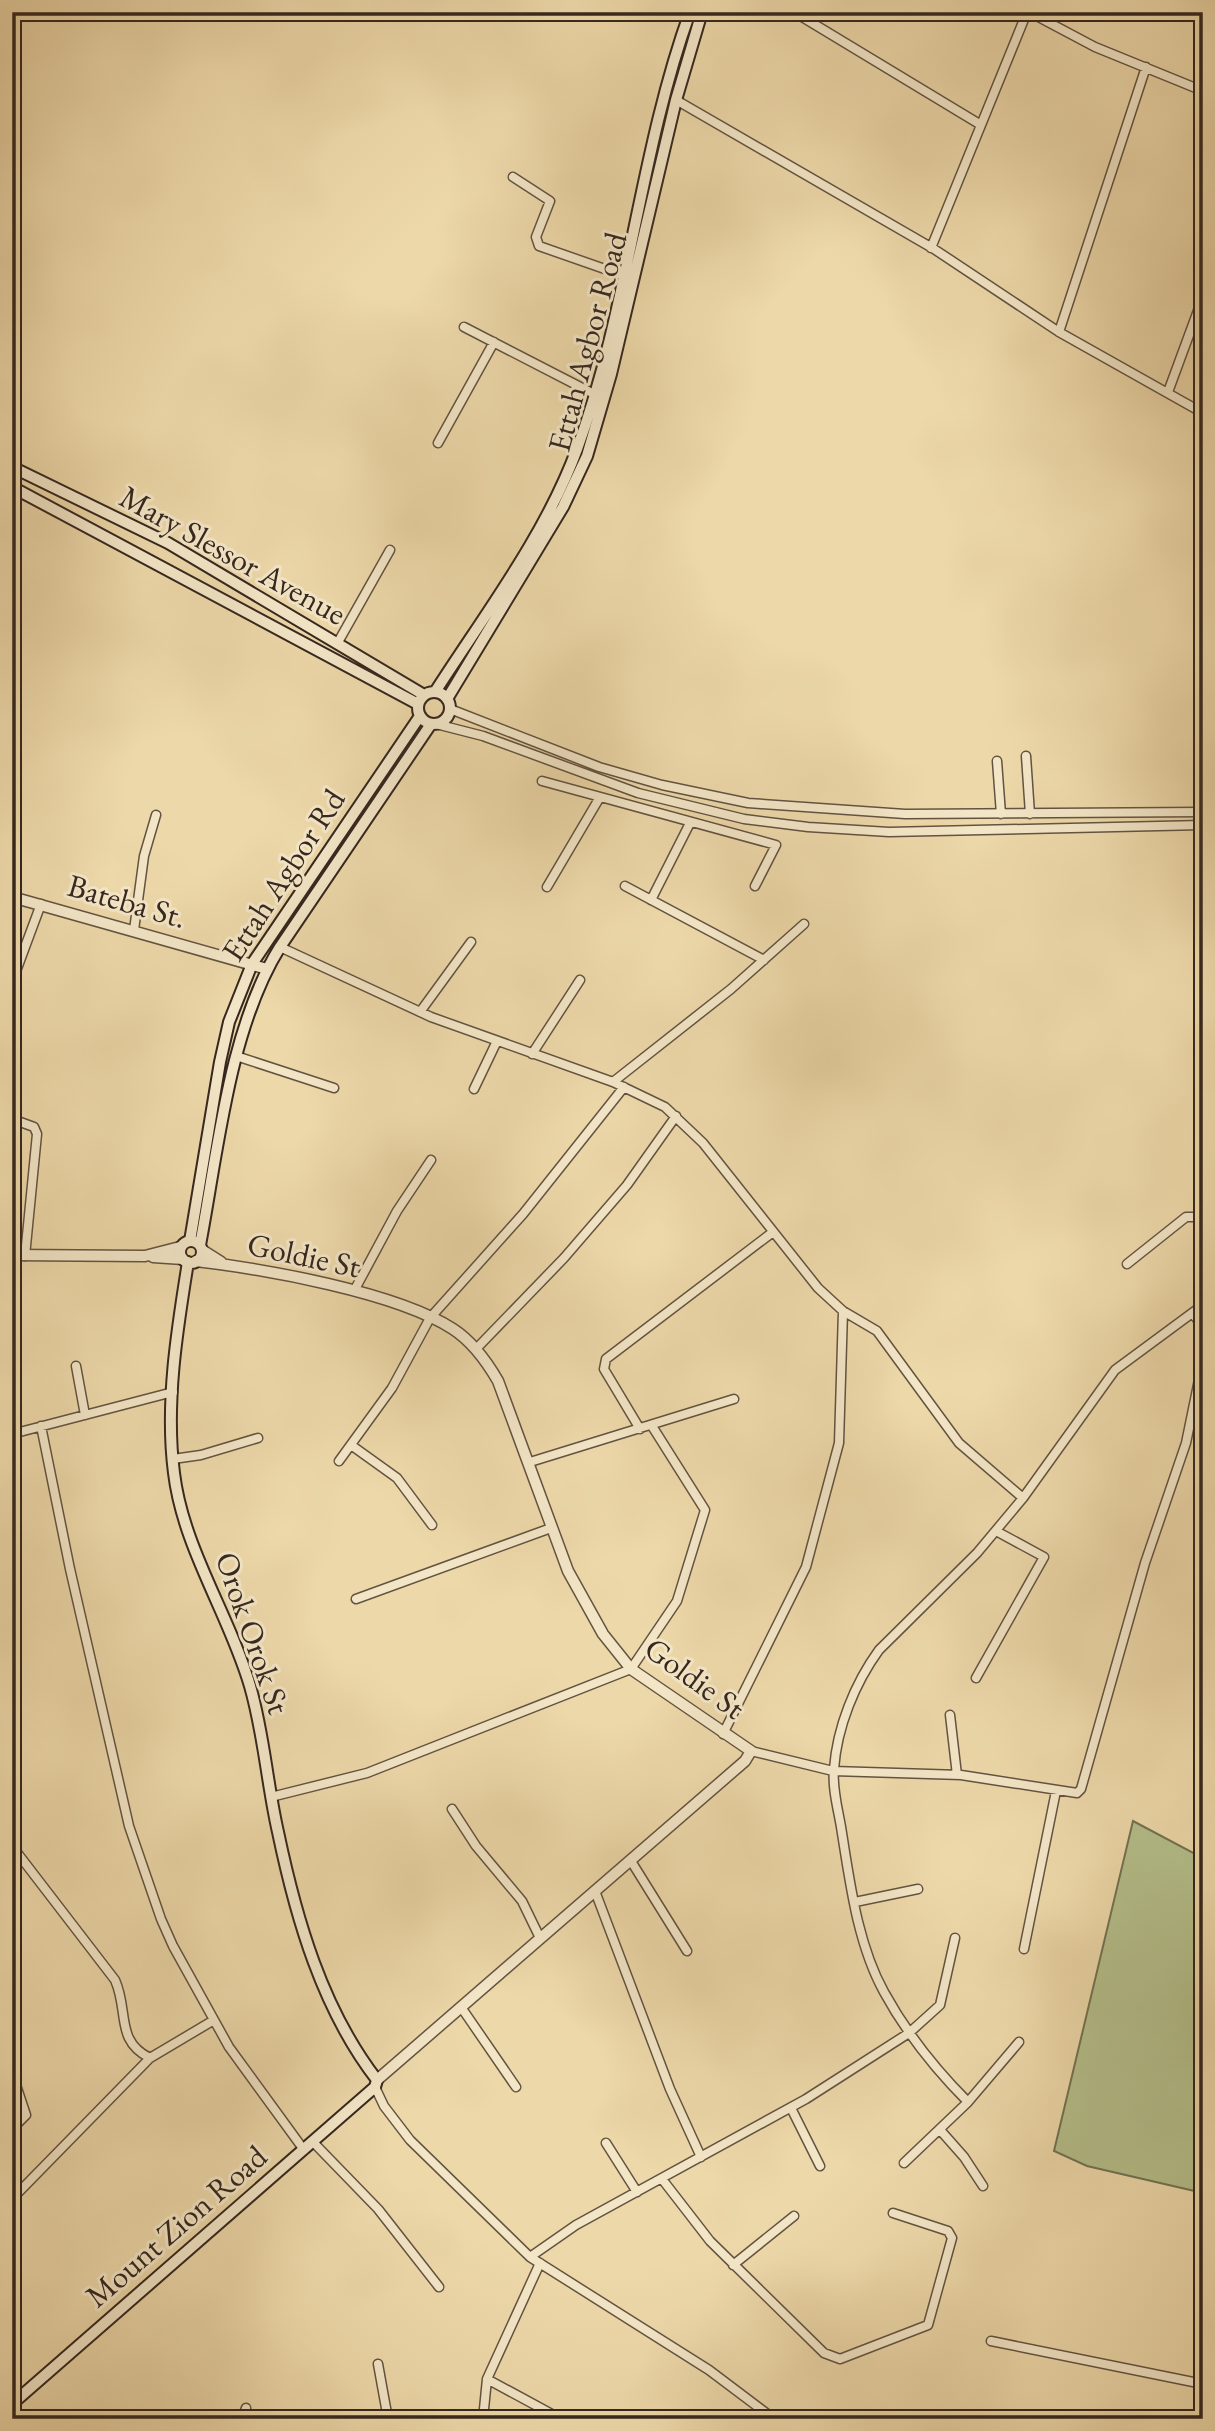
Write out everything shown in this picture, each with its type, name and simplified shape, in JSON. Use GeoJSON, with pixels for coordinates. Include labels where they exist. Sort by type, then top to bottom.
{"type":"FeatureCollection","features":[{"type":"Feature","properties":{"kind":"main road","name":"Ettah Agbor Road"},"geometry":{"type":"LineString","coordinates":[[435,692],[556,497],[578,445],[594,394],[660,114],[690,12]]}},
{"type":"Feature","properties":{"kind":"main road","name":"Ettah Agbor Road"},"geometry":{"type":"LineString","coordinates":[[449,704],[556,518],[587,456],[611,374],[676,100],[702,12]]}},
{"type":"Feature","properties":{"kind":"main road","name":"Mary Slessor Avenue"},"geometry":{"type":"LineString","coordinates":[[12,467],[168,543],[337,644],[421,699]]}},
{"type":"Feature","properties":{"kind":"main road","name":"Mary Slessor Avenue"},"geometry":{"type":"LineString","coordinates":[[12,487],[421,699]]}},
{"type":"Feature","properties":{"kind":"main road"},"geometry":{"type":"LineString","coordinates":[[435,692],[449,704],[446,719],[433,724],[420,716],[421,699],[435,692]]}},
{"type":"Feature","properties":{"kind":"main road","name":"Ettah Agbor Rd"},"geometry":{"type":"LineString","coordinates":[[193,1246],[220,1062],[229,1022],[252,964],[420,716]]}},
{"type":"Feature","properties":{"kind":"main road","name":"Ettah Agbor Rd"},"geometry":{"type":"LineString","coordinates":[[193,1246],[236,1056],[267,969],[433,724]]}},
{"type":"Feature","properties":{"kind":"main road"},"geometry":{"type":"LineString","coordinates":[[189,1261],[193,1246]]}},
{"type":"Feature","properties":{"kind":"main road"},"geometry":{"type":"LineString","coordinates":[[189,1261],[193,1246]]}},
{"type":"Feature","properties":{"kind":"main road","name":"Orok Orok St"},"geometry":{"type":"LineString","coordinates":[[189,1261],[173,1392],[173,1459],[177,1496],[184,1521],[249,1684],[277,1831],[310,1955],[338,2015],[376,2084]]}},
{"type":"Feature","properties":{"kind":"main road","name":"Mount Zion Road"},"geometry":{"type":"LineString","coordinates":[[12,2404],[376,2084]]}},
{"type":"Feature","properties":{"kind":"street"},"geometry":{"type":"LineString","coordinates":[[794,12],[981,125]]}},
{"type":"Feature","properties":{"kind":"street"},"geometry":{"type":"LineString","coordinates":[[931,247],[1028,12],[1095,47],[1203,91]]}},
{"type":"Feature","properties":{"kind":"street"},"geometry":{"type":"LineString","coordinates":[[1059,332],[1146,66]]}},
{"type":"Feature","properties":{"kind":"street"},"geometry":{"type":"LineString","coordinates":[[676,100],[931,247],[1059,332],[1203,414]]}},
{"type":"Feature","properties":{"kind":"street"},"geometry":{"type":"LineString","coordinates":[[513,177],[550,201],[536,237],[539,246],[622,275]]}},
{"type":"Feature","properties":{"kind":"street"},"geometry":{"type":"LineString","coordinates":[[1168,392],[1203,297]]}},
{"type":"Feature","properties":{"kind":"street"},"geometry":{"type":"LineString","coordinates":[[464,327],[594,394]]}},
{"type":"Feature","properties":{"kind":"street"},"geometry":{"type":"LineString","coordinates":[[438,443],[494,342]]}},
{"type":"Feature","properties":{"kind":"street"},"geometry":{"type":"LineString","coordinates":[[337,644],[390,550]]}},
{"type":"Feature","properties":{"kind":"street"},"geometry":{"type":"LineString","coordinates":[[449,704],[599,767],[713,797],[842,812],[1203,812]]}},
{"type":"Feature","properties":{"kind":"street"},"geometry":{"type":"LineString","coordinates":[[433,724],[462,729],[561,767],[667,802],[744,819],[808,827],[889,832],[1203,825]]}},
{"type":"Feature","properties":{"kind":"street"},"geometry":{"type":"LineString","coordinates":[[1026,756],[1030,814]]}},
{"type":"Feature","properties":{"kind":"street"},"geometry":{"type":"LineString","coordinates":[[996,761],[1001,814]]}},
{"type":"Feature","properties":{"kind":"street"},"geometry":{"type":"LineString","coordinates":[[542,781],[776,845],[755,886]]}},
{"type":"Feature","properties":{"kind":"street"},"geometry":{"type":"LineString","coordinates":[[547,887],[600,797]]}},
{"type":"Feature","properties":{"kind":"street"},"geometry":{"type":"LineString","coordinates":[[134,930],[144,856],[156,815]]}},
{"type":"Feature","properties":{"kind":"street"},"geometry":{"type":"LineString","coordinates":[[651,900],[690,823]]}},
{"type":"Feature","properties":{"kind":"street"},"geometry":{"type":"LineString","coordinates":[[625,886],[764,960]]}},
{"type":"Feature","properties":{"kind":"street","name":"Bateba St."},"geometry":{"type":"LineString","coordinates":[[12,897],[267,969]]}},
{"type":"Feature","properties":{"kind":"street"},"geometry":{"type":"LineString","coordinates":[[12,982],[41,904]]}},
{"type":"Feature","properties":{"kind":"street"},"geometry":{"type":"LineString","coordinates":[[613,1083],[804,925]]}},
{"type":"Feature","properties":{"kind":"street"},"geometry":{"type":"LineString","coordinates":[[420,1012],[471,942]]}},
{"type":"Feature","properties":{"kind":"street"},"geometry":{"type":"LineString","coordinates":[[280,947],[420,1012],[624,1087],[676,1116],[703,1143],[818,1288],[843,1311],[877,1331],[959,1443],[1023,1498]]}},
{"type":"Feature","properties":{"kind":"street"},"geometry":{"type":"LineString","coordinates":[[532,1054],[580,980]]}},
{"type":"Feature","properties":{"kind":"street"},"geometry":{"type":"LineString","coordinates":[[474,1089],[496,1041]]}},
{"type":"Feature","properties":{"kind":"street"},"geometry":{"type":"LineString","coordinates":[[236,1056],[334,1088]]}},
{"type":"Feature","properties":{"kind":"street"},"geometry":{"type":"LineString","coordinates":[[339,1461],[392,1388],[430,1318],[523,1214],[624,1087]]}},
{"type":"Feature","properties":{"kind":"street"},"geometry":{"type":"LineString","coordinates":[[476,1349],[564,1258],[618,1196],[676,1116]]}},
{"type":"Feature","properties":{"kind":"street"},"geometry":{"type":"LineString","coordinates":[[12,1119],[34,1127],[37,1134],[25,1255]]}},
{"type":"Feature","properties":{"kind":"street"},"geometry":{"type":"LineString","coordinates":[[354,1291],[390,1221],[431,1160]]}},
{"type":"Feature","properties":{"kind":"street"},"geometry":{"type":"LineString","coordinates":[[1128,1264],[1186,1217],[1203,1217]]}},
{"type":"Feature","properties":{"kind":"street"},"geometry":{"type":"LineString","coordinates":[[640,1429],[604,1369],[606,1359],[774,1232]]}},
{"type":"Feature","properties":{"kind":"street"},"geometry":{"type":"LineString","coordinates":[[12,1255],[145,1256],[193,1246],[225,1265]]}},
{"type":"Feature","properties":{"kind":"street","name":"Goldie St"},"geometry":{"type":"LineString","coordinates":[[145,1256],[225,1265],[354,1291],[390,1301],[453,1329],[476,1349],[498,1381],[530,1462],[551,1528],[583,1602],[603,1634],[631,1669],[751,1751],[745,1761],[376,2084]]}},
{"type":"Feature","properties":{"kind":"street"},"geometry":{"type":"LineString","coordinates":[[968,2102],[936,2070],[909,2033],[874,1971],[855,1902],[833,1771],[844,1722],[866,1668],[879,1650],[996,1531],[1115,1370],[1203,1304]]}},
{"type":"Feature","properties":{"kind":"street"},"geometry":{"type":"LineString","coordinates":[[723,1734],[806,1567],[816,1538],[839,1443],[843,1311]]}},
{"type":"Feature","properties":{"kind":"street"},"geometry":{"type":"LineString","coordinates":[[1193,1314],[1203,1327]]}},
{"type":"Feature","properties":{"kind":"street"},"geometry":{"type":"LineString","coordinates":[[751,1751],[833,1771],[957,1775],[1071,1794],[1081,1789],[1145,1563],[1186,1443],[1203,1360]]}},
{"type":"Feature","properties":{"kind":"street"},"geometry":{"type":"LineString","coordinates":[[76,1366],[85,1415]]}},
{"type":"Feature","properties":{"kind":"street"},"geometry":{"type":"LineString","coordinates":[[12,1434],[173,1392]]}},
{"type":"Feature","properties":{"kind":"street"},"geometry":{"type":"LineString","coordinates":[[530,1462],[734,1399]]}},
{"type":"Feature","properties":{"kind":"street"},"geometry":{"type":"LineString","coordinates":[[41,1426],[70,1569],[130,1826],[173,1947],[229,2046],[308,2146],[358,2186],[439,2287]]}},
{"type":"Feature","properties":{"kind":"street"},"geometry":{"type":"LineString","coordinates":[[271,1797],[367,1773],[631,1669],[677,1601],[705,1510],[652,1426]]}},
{"type":"Feature","properties":{"kind":"street"},"geometry":{"type":"LineString","coordinates":[[173,1459],[201,1455],[258,1438]]}},
{"type":"Feature","properties":{"kind":"street"},"geometry":{"type":"LineString","coordinates":[[351,1445],[397,1478],[432,1525]]}},
{"type":"Feature","properties":{"kind":"street"},"geometry":{"type":"LineString","coordinates":[[356,1599],[551,1528]]}},
{"type":"Feature","properties":{"kind":"street"},"geometry":{"type":"LineString","coordinates":[[976,1678],[1044,1557],[996,1531]]}},
{"type":"Feature","properties":{"kind":"street"},"geometry":{"type":"LineString","coordinates":[[950,1715],[957,1775]]}},
{"type":"Feature","properties":{"kind":"street"},"geometry":{"type":"LineString","coordinates":[[1024,1949],[1056,1791]]}},
{"type":"Feature","properties":{"kind":"street"},"geometry":{"type":"LineString","coordinates":[[452,1809],[477,1846],[522,1901],[540,1938]]}},
{"type":"Feature","properties":{"kind":"street"},"geometry":{"type":"LineString","coordinates":[[12,1846],[115,1980],[121,1993],[125,2032],[130,2044],[150,2058]]}},
{"type":"Feature","properties":{"kind":"street"},"geometry":{"type":"LineString","coordinates":[[631,1861],[687,1951]]}},
{"type":"Feature","properties":{"kind":"street"},"geometry":{"type":"LineString","coordinates":[[855,1902],[918,1889]]}},
{"type":"Feature","properties":{"kind":"street"},"geometry":{"type":"LineString","coordinates":[[595,1891],[670,2089],[701,2157]]}},
{"type":"Feature","properties":{"kind":"street"},"geometry":{"type":"LineString","coordinates":[[530,2257],[576,2225],[791,2108],[909,2033],[940,2005],[955,1938]]}},
{"type":"Feature","properties":{"kind":"street"},"geometry":{"type":"LineString","coordinates":[[461,2007],[516,2087]]}},
{"type":"Feature","properties":{"kind":"street"},"geometry":{"type":"LineString","coordinates":[[12,2200],[150,2058],[214,2020]]}},
{"type":"Feature","properties":{"kind":"street"},"geometry":{"type":"LineString","coordinates":[[904,2163],[941,2131],[1019,2042]]}},
{"type":"Feature","properties":{"kind":"street"},"geometry":{"type":"LineString","coordinates":[[12,2073],[26,2115],[12,2129]]}},
{"type":"Feature","properties":{"kind":"street"},"geometry":{"type":"LineString","coordinates":[[376,2084],[384,2106],[410,2140],[530,2257],[709,2370],[774,2419]]}},
{"type":"Feature","properties":{"kind":"street"},"geometry":{"type":"LineString","coordinates":[[791,2108],[820,2166]]}},
{"type":"Feature","properties":{"kind":"street"},"geometry":{"type":"LineString","coordinates":[[941,2131],[964,2157],[983,2186]]}},
{"type":"Feature","properties":{"kind":"street"},"geometry":{"type":"LineString","coordinates":[[606,2143],[637,2192]]}},
{"type":"Feature","properties":{"kind":"street"},"geometry":{"type":"LineString","coordinates":[[662,2179],[733,2265],[832,2358],[848,2358],[928,2325],[952,2238],[948,2231],[893,2213]]}},
{"type":"Feature","properties":{"kind":"street"},"geometry":{"type":"LineString","coordinates":[[733,2265],[794,2216]]}},
{"type":"Feature","properties":{"kind":"street"},"geometry":{"type":"LineString","coordinates":[[483,2419],[488,2379],[540,2263]]}},
{"type":"Feature","properties":{"kind":"street"},"geometry":{"type":"LineString","coordinates":[[991,2341],[1203,2384]]}},
{"type":"Feature","properties":{"kind":"street"},"geometry":{"type":"LineString","coordinates":[[378,2364],[388,2419]]}},
{"type":"Feature","properties":{"kind":"street"},"geometry":{"type":"LineString","coordinates":[[488,2379],[561,2419]]}},
{"type":"Feature","properties":{"kind":"street"},"geometry":{"type":"LineString","coordinates":[[242,2419],[246,2408]]}},
{"type":"Feature","properties":{"kind":"green space"},"geometry":{"type":"Polygon","coordinates":[[[1133,1821],[1203,1858],[1203,2193],[1087,2166],[1054,2151],[1133,1821]]]}}]}
